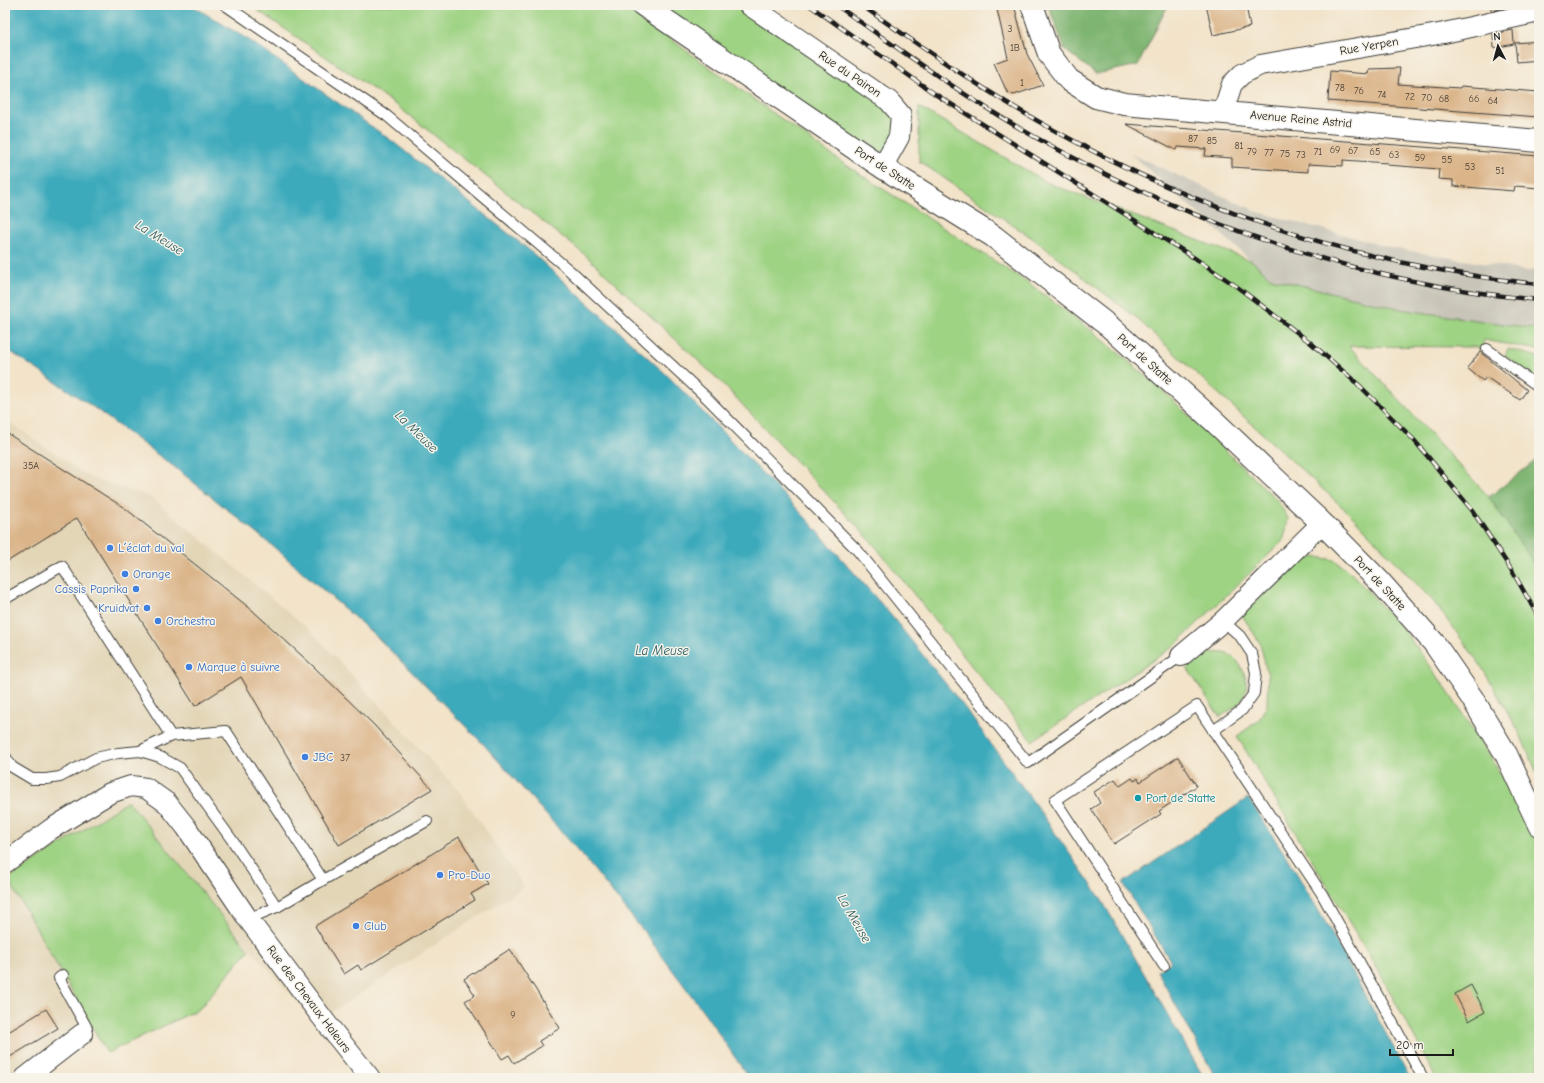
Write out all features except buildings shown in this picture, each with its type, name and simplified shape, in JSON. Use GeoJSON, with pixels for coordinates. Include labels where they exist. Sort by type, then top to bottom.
{"type":"FeatureCollection","features":[{"type":"Feature","properties":{"kind":"street","name":"Port de Statte"},"geometry":{"type":"LineString","coordinates":[[643,5],[882,167],[993,236],[1110,327],[1261,465],[1322,523],[1380,582],[1434,643],[1472,698],[1506,754],[1539,825]]}},
{"type":"Feature","properties":{"kind":"street","name":"Rue du Pairon"},"geometry":{"type":"LineString","coordinates":[[749,5],[890,101],[900,115],[899,137],[882,167]]}},
{"type":"Feature","properties":{"kind":"street","name":"Avenue Reine Astrid"},"geometry":{"type":"LineString","coordinates":[[1032,5],[1049,54],[1069,80],[1096,97],[1124,104],[1539,141]]}},
{"type":"Feature","properties":{"kind":"street","name":"Rue Yerpen"},"geometry":{"type":"LineString","coordinates":[[1223,112],[1232,84],[1242,74],[1260,65],[1444,33],[1539,12]]}},
{"type":"Feature","properties":{"kind":"street"},"geometry":{"type":"LineString","coordinates":[[1180,656],[1223,621],[1322,523]]}},
{"type":"Feature","properties":{"kind":"street","name":"Rue des Chevaux Haleurs"},"geometry":{"type":"LineString","coordinates":[[5,863],[52,829],[110,793],[131,786],[146,788],[167,803],[186,827],[248,919],[327,1024],[370,1078]]}},
{"type":"Feature","properties":{"kind":"street"},"geometry":{"type":"LineString","coordinates":[[25,1078],[86,1028]]}},
{"type":"Feature","properties":{"kind":"lane"},"geometry":{"type":"LineString","coordinates":[[225,5],[388,116],[569,270],[706,397],[858,551],[1028,764],[1180,656]]}},
{"type":"Feature","properties":{"kind":"lane"},"geometry":{"type":"LineString","coordinates":[[1487,348],[1539,387]]}},
{"type":"Feature","properties":{"kind":"lane"},"geometry":{"type":"LineString","coordinates":[[5,599],[62,566],[171,736]]}},
{"type":"Feature","properties":{"kind":"lane"},"geometry":{"type":"LineString","coordinates":[[1213,731],[1242,710],[1254,693],[1256,673],[1252,654],[1240,636],[1223,621]]}},
{"type":"Feature","properties":{"kind":"lane"},"geometry":{"type":"LineString","coordinates":[[1164,966],[1055,800],[1197,706],[1322,894],[1423,1078]]}},
{"type":"Feature","properties":{"kind":"lane"},"geometry":{"type":"LineString","coordinates":[[5,756],[12,767],[32,779],[46,779],[60,777],[96,758],[118,753],[140,751],[171,736],[226,731],[323,880]]}},
{"type":"Feature","properties":{"kind":"lane"},"geometry":{"type":"LineString","coordinates":[[140,751],[160,757],[180,768],[232,840],[277,907]]}},
{"type":"Feature","properties":{"kind":"lane"},"geometry":{"type":"LineString","coordinates":[[248,919],[277,907],[427,821]]}},
{"type":"Feature","properties":{"kind":"lane"},"geometry":{"type":"LineString","coordinates":[[63,975],[59,978],[86,1028]]}},
{"type":"Feature","properties":{"kind":"shaded area"},"geometry":{"type":"Polygon","coordinates":[[[1131,154],[1258,212],[1393,248],[1528,271],[1539,269],[1539,329],[1405,310],[1271,278],[1131,154]]]}},
{"type":"Feature","properties":{"kind":"shaded area"},"geometry":{"type":"Polygon","coordinates":[[[5,419],[90,478],[151,497],[313,633],[458,790],[524,887],[315,1023],[231,927],[128,801],[61,973],[88,1020],[5,1078],[5,419]]]}},
{"type":"Feature","properties":{"kind":"green space"},"geometry":{"type":"Polygon","coordinates":[[[250,5],[622,5],[840,161],[1030,284],[1096,334],[1159,387],[1277,500],[1288,518],[1283,541],[1173,647],[1032,741],[871,541],[721,382],[584,254],[396,105],[250,5]]]}},
{"type":"Feature","properties":{"kind":"green space"},"geometry":{"type":"Polygon","coordinates":[[[643,5],[749,5],[901,115],[882,167],[643,5]]]}},
{"type":"Feature","properties":{"kind":"green space"},"geometry":{"type":"Polygon","coordinates":[[[1048,5],[1168,5],[1138,65],[1096,74],[1065,50],[1048,5]]]}},
{"type":"Feature","properties":{"kind":"green space"},"geometry":{"type":"Polygon","coordinates":[[[919,107],[1048,183],[1252,261],[1271,278],[1405,310],[1539,329],[1539,350],[1484,340],[1481,351],[1476,347],[1349,346],[1489,497],[1539,571],[1539,777],[1519,732],[1480,664],[1433,601],[1351,515],[1134,316],[1035,240],[919,161],[919,107]]]}},
{"type":"Feature","properties":{"kind":"green space"},"geometry":{"type":"Polygon","coordinates":[[[1508,349],[1539,357],[1539,381],[1505,356],[1508,349]]]}},
{"type":"Feature","properties":{"kind":"green space"},"geometry":{"type":"Polygon","coordinates":[[[1539,458],[1539,571],[1489,497],[1539,458]]]}},
{"type":"Feature","properties":{"kind":"green space"},"geometry":{"type":"Polygon","coordinates":[[[1316,557],[1335,560],[1352,574],[1403,629],[1441,681],[1493,761],[1531,830],[1539,849],[1539,1078],[1436,1078],[1378,970],[1237,736],[1258,721],[1267,705],[1268,676],[1260,643],[1242,615],[1295,562],[1316,557]]]}},
{"type":"Feature","properties":{"kind":"green space"},"geometry":{"type":"Polygon","coordinates":[[[1208,653],[1224,653],[1230,655],[1239,664],[1245,675],[1246,688],[1244,697],[1235,707],[1220,717],[1187,668],[1208,653]]]}},
{"type":"Feature","properties":{"kind":"green space"},"geometry":{"type":"Polygon","coordinates":[[[128,801],[249,950],[199,1009],[107,1053],[8,879],[128,801]]]}},
{"type":"Feature","properties":{"kind":"water","name":"La Meuse"},"geometry":{"type":"Polygon","coordinates":[[[5,5],[191,5],[249,40],[392,141],[528,249],[667,375],[807,519],[890,614],[962,704],[1100,897],[1204,1078],[749,1078],[706,1015],[644,932],[582,855],[485,746],[377,637],[275,548],[177,469],[93,407],[5,348],[5,5]]]}},
{"type":"Feature","properties":{"kind":"water"},"geometry":{"type":"Polygon","coordinates":[[[1248,798],[1290,862],[1327,925],[1410,1078],[1216,1078],[1157,971],[1171,962],[1123,883],[1248,798]]]}},
{"type":"Feature","properties":{"kind":"railway"},"geometry":{"type":"LineString","coordinates":[[809,5],[935,94],[1196,259],[1236,286],[1311,343],[1361,387],[1414,440],[1472,510],[1514,574],[1539,618]]}},
{"type":"Feature","properties":{"kind":"railway"},"geometry":{"type":"LineString","coordinates":[[836,5],[972,99],[1028,133],[1114,178],[1171,205],[1290,249],[1352,267],[1413,281],[1476,292],[1539,300]]}},
{"type":"Feature","properties":{"kind":"railway"},"geometry":{"type":"LineString","coordinates":[[861,5],[959,72],[1009,104],[1061,134],[1117,163],[1174,189],[1233,213],[1292,233],[1353,251],[1415,265],[1477,276],[1539,284]]}},
{"type":"Feature","properties":{"kind":"place","name":"L´éclat du val"},"geometry":{"type":"Point","coordinates":[110,548]}},
{"type":"Feature","properties":{"kind":"place","name":"Orange"},"geometry":{"type":"Point","coordinates":[125,574]}},
{"type":"Feature","properties":{"kind":"place","name":"Cassis Paprika"},"geometry":{"type":"Point","coordinates":[136,589]}},
{"type":"Feature","properties":{"kind":"place","name":"Kruidvat"},"geometry":{"type":"Point","coordinates":[147,608]}},
{"type":"Feature","properties":{"kind":"place","name":"Orchestra"},"geometry":{"type":"Point","coordinates":[158,621]}},
{"type":"Feature","properties":{"kind":"place","name":"Marque à suivre"},"geometry":{"type":"Point","coordinates":[189,667]}},
{"type":"Feature","properties":{"kind":"place","name":"JBC"},"geometry":{"type":"Point","coordinates":[305,757]}},
{"type":"Feature","properties":{"kind":"place","name":"Port de Statte"},"geometry":{"type":"Point","coordinates":[1138,798]}},
{"type":"Feature","properties":{"kind":"place","name":"Pro-Duo"},"geometry":{"type":"Point","coordinates":[440,875]}},
{"type":"Feature","properties":{"kind":"place","name":"Club"},"geometry":{"type":"Point","coordinates":[356,926]}}]}
